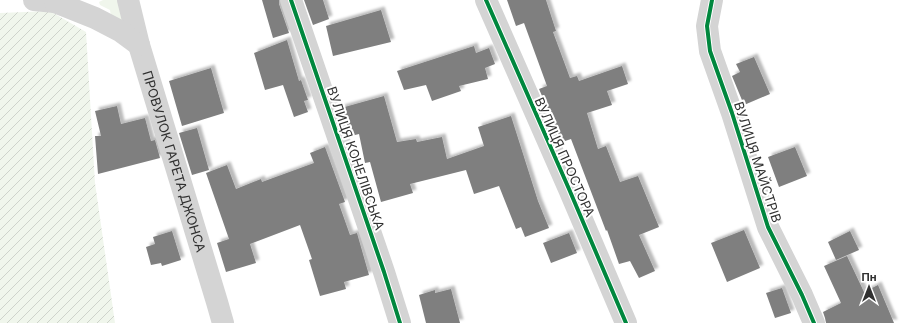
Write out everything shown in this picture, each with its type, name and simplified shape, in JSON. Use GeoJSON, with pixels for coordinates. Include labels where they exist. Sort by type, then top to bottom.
{"type":"FeatureCollection","features":[{"type":"Feature","properties":{"kind":"street","name":"ПРОВУЛОК ГАРЕТА ДЖОНСА"},"geometry":{"type":"LineString","coordinates":[[128,0],[139,45],[223,323]]}},
{"type":"Feature","properties":{"kind":"street","name":"ВУЛИЦЯ КОНЕЛІВСЬКА"},"geometry":{"type":"LineString","coordinates":[[290,0],[384,272],[400,323]]}},
{"type":"Feature","properties":{"kind":"street","name":"ВУЛИЦЯ ПРОСТОРА"},"geometry":{"type":"LineString","coordinates":[[486,0],[626,323]]}},
{"type":"Feature","properties":{"kind":"street","name":"ВУЛИЦЯ МАЙСТРІВ"},"geometry":{"type":"LineString","coordinates":[[712,0],[706,26],[710,51],[732,113],[768,227],[802,295],[814,323]]}},
{"type":"Feature","properties":{"kind":"street"},"geometry":{"type":"LineString","coordinates":[[51,1],[95,18],[120,31],[139,45]]}},
{"type":"Feature","properties":{"kind":"shaded area"},"geometry":{"type":"Polygon","coordinates":[[[103,0],[119,0],[129,25],[111,16],[110,10],[100,5],[99,2],[103,0]]]}},
{"type":"Feature","properties":{"kind":"shaded area"},"geometry":{"type":"Polygon","coordinates":[[[50,11],[86,32],[95,183],[115,323],[0,323],[0,13],[50,11]]]}},
{"type":"Feature","properties":{"kind":"building"},"geometry":{"type":"Polygon","coordinates":[[[262,0],[279,0],[289,33],[273,38],[262,0]]]}},
{"type":"Feature","properties":{"kind":"building"},"geometry":{"type":"Polygon","coordinates":[[[304,0],[323,0],[329,19],[313,25],[304,0]]]}},
{"type":"Feature","properties":{"kind":"building"},"geometry":{"type":"Polygon","coordinates":[[[507,0],[546,0],[556,31],[553,32],[570,78],[577,76],[579,81],[622,66],[628,84],[607,91],[612,105],[587,113],[598,149],[606,146],[620,182],[638,176],[659,227],[639,235],[655,271],[639,278],[630,261],[619,264],[571,139],[562,142],[539,89],[547,86],[524,23],[516,26],[507,0]]]}},
{"type":"Feature","properties":{"kind":"building"},"geometry":{"type":"Polygon","coordinates":[[[381,10],[391,42],[333,56],[326,26],[381,10]]]}},
{"type":"Feature","properties":{"kind":"building"},"geometry":{"type":"Polygon","coordinates":[[[287,40],[299,81],[301,80],[308,100],[304,101],[308,112],[294,117],[283,85],[265,90],[254,53],[287,40]]]}},
{"type":"Feature","properties":{"kind":"building"},"geometry":{"type":"Polygon","coordinates":[[[474,46],[476,53],[489,48],[495,64],[485,68],[488,79],[459,86],[461,91],[432,101],[426,85],[404,90],[397,71],[474,46]]]}},
{"type":"Feature","properties":{"kind":"building"},"geometry":{"type":"Polygon","coordinates":[[[754,57],[770,94],[744,105],[732,76],[740,72],[736,64],[754,57]]]}},
{"type":"Feature","properties":{"kind":"building"},"geometry":{"type":"Polygon","coordinates":[[[211,68],[224,113],[182,126],[169,81],[211,68]]]}},
{"type":"Feature","properties":{"kind":"building"},"geometry":{"type":"Polygon","coordinates":[[[384,96],[397,142],[416,139],[417,142],[442,137],[447,159],[484,146],[478,127],[511,116],[538,201],[549,228],[525,237],[521,227],[516,229],[499,186],[474,194],[466,170],[410,184],[413,193],[381,202],[370,162],[365,163],[359,134],[351,136],[341,108],[384,96]]]}},
{"type":"Feature","properties":{"kind":"building"},"geometry":{"type":"Polygon","coordinates":[[[117,106],[121,124],[145,118],[151,141],[155,140],[160,158],[98,174],[95,136],[101,136],[95,111],[117,106]]]}},
{"type":"Feature","properties":{"kind":"building"},"geometry":{"type":"Polygon","coordinates":[[[197,128],[209,170],[192,175],[179,133],[197,128]]]}},
{"type":"Feature","properties":{"kind":"building"},"geometry":{"type":"Polygon","coordinates":[[[325,147],[345,202],[339,204],[350,235],[357,233],[369,275],[344,282],[346,289],[320,296],[309,260],[312,259],[300,225],[250,244],[256,263],[226,272],[217,243],[229,239],[206,173],[227,165],[236,189],[261,179],[262,182],[314,163],[310,153],[325,147]]]}},
{"type":"Feature","properties":{"kind":"building"},"geometry":{"type":"Polygon","coordinates":[[[795,147],[807,176],[779,187],[768,157],[795,147]]]}},
{"type":"Feature","properties":{"kind":"building"},"geometry":{"type":"Polygon","coordinates":[[[744,230],[760,268],[727,282],[711,243],[744,230]]]}},
{"type":"Feature","properties":{"kind":"building"},"geometry":{"type":"Polygon","coordinates":[[[172,231],[181,260],[162,266],[161,263],[151,265],[146,247],[155,244],[153,237],[172,231]]]}},
{"type":"Feature","properties":{"kind":"building"},"geometry":{"type":"Polygon","coordinates":[[[850,231],[859,250],[836,260],[828,242],[850,231]]]}},
{"type":"Feature","properties":{"kind":"building"},"geometry":{"type":"Polygon","coordinates":[[[569,233],[577,253],[551,263],[543,243],[569,233]]]}},
{"type":"Feature","properties":{"kind":"building"},"geometry":{"type":"Polygon","coordinates":[[[847,256],[864,292],[878,285],[894,323],[826,323],[823,312],[841,303],[824,266],[847,256]]]}},
{"type":"Feature","properties":{"kind":"building"},"geometry":{"type":"Polygon","coordinates":[[[782,288],[791,313],[775,318],[766,293],[782,288]]]}},
{"type":"Feature","properties":{"kind":"building"},"geometry":{"type":"Polygon","coordinates":[[[451,289],[460,323],[426,323],[419,295],[435,290],[435,293],[451,289]]]}},
{"type":"Feature","properties":{"kind":"cycle path"},"geometry":{"type":"LineString","coordinates":[[291,0],[400,323]]}},
{"type":"Feature","properties":{"kind":"cycle path"},"geometry":{"type":"LineString","coordinates":[[486,0],[626,323]]}},
{"type":"Feature","properties":{"kind":"cycle path"},"geometry":{"type":"LineString","coordinates":[[712,0],[707,26],[710,51],[732,113],[768,227],[802,295],[814,323]]}}]}
